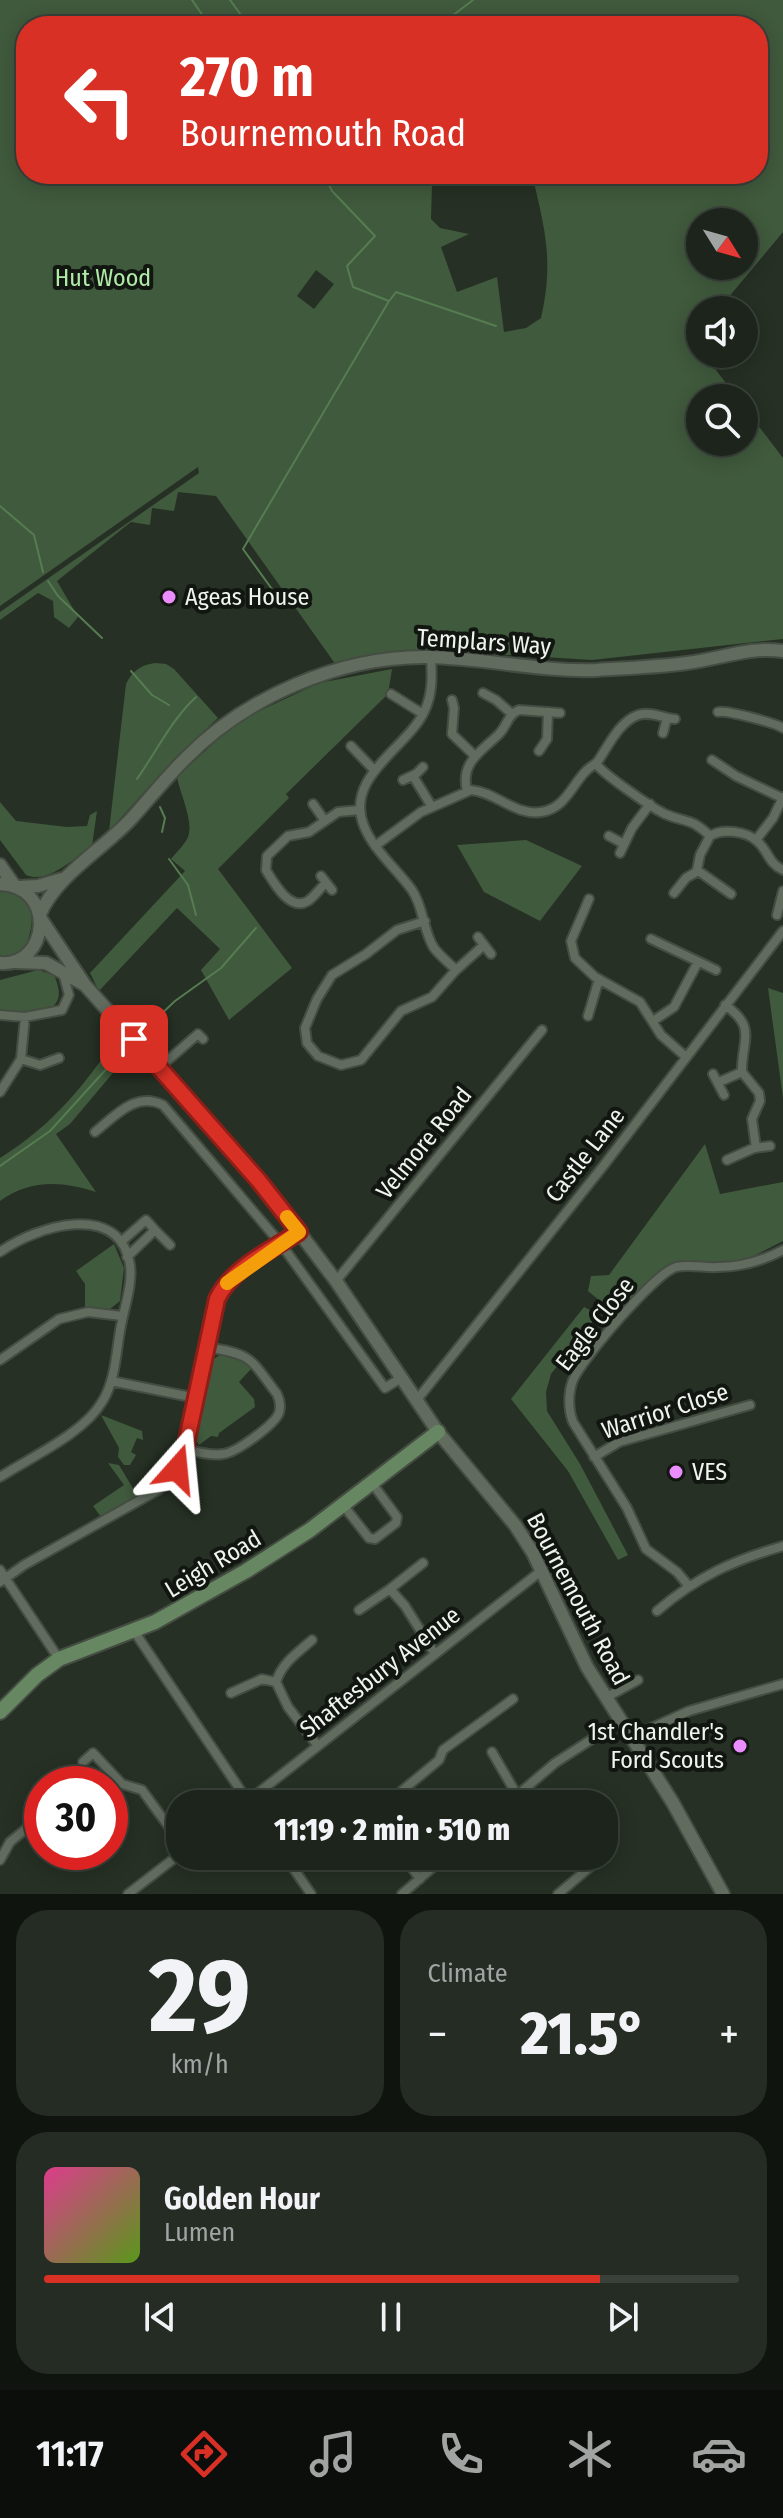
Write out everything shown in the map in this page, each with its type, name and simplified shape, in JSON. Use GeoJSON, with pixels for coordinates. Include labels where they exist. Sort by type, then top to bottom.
{"type":"FeatureCollection","features":[{"type":"Feature","properties":{"kind":"main road","name":"Leigh Road"},"geometry":{"type":"LineString","coordinates":[[0,1712],[37,1675],[59,1659],[169,1615],[246,1571],[307,1532],[438,1432]]}},
{"type":"Feature","properties":{"kind":"street","name":"Templars Way"},"geometry":{"type":"LineString","coordinates":[[6,964],[32,948],[40,916],[51,894],[64,878],[103,847],[184,759],[230,722],[311,677],[382,660],[431,657],[522,667],[593,670],[690,663],[754,651],[783,651]]}},
{"type":"Feature","properties":{"kind":"street"},"geometry":{"type":"LineString","coordinates":[[431,657],[431,691],[423,714],[375,771],[364,788],[360,810],[364,827],[375,846],[413,892],[434,948],[456,970]]}},
{"type":"Feature","properties":{"kind":"street"},"geometry":{"type":"LineString","coordinates":[[483,693],[512,714]]}},
{"type":"Feature","properties":{"kind":"street"},"geometry":{"type":"LineString","coordinates":[[391,694],[423,714]]}},
{"type":"Feature","properties":{"kind":"street"},"geometry":{"type":"LineString","coordinates":[[452,700],[452,734]]}},
{"type":"Feature","properties":{"kind":"street"},"geometry":{"type":"LineString","coordinates":[[467,791],[465,774],[475,756],[500,733],[512,714],[519,710],[560,713]]}},
{"type":"Feature","properties":{"kind":"street"},"geometry":{"type":"LineString","coordinates":[[768,721],[772,710]]}},
{"type":"Feature","properties":{"kind":"street"},"geometry":{"type":"LineString","coordinates":[[539,751],[547,739],[548,712]]}},
{"type":"Feature","properties":{"kind":"street"},"geometry":{"type":"LineString","coordinates":[[718,712],[768,721],[783,728]]}},
{"type":"Feature","properties":{"kind":"street"},"geometry":{"type":"LineString","coordinates":[[375,846],[408,820],[467,791],[480,792],[520,811],[543,812],[561,803],[587,769],[597,765],[617,733],[630,720],[645,714],[671,719],[663,733]]}},
{"type":"Feature","properties":{"kind":"street"},"geometry":{"type":"LineString","coordinates":[[452,734],[475,756]]}},
{"type":"Feature","properties":{"kind":"street"},"geometry":{"type":"LineString","coordinates":[[440,740],[452,734]]}},
{"type":"Feature","properties":{"kind":"street"},"geometry":{"type":"LineString","coordinates":[[351,746],[375,771]]}},
{"type":"Feature","properties":{"kind":"street"},"geometry":{"type":"LineString","coordinates":[[352,768],[361,758]]}},
{"type":"Feature","properties":{"kind":"street"},"geometry":{"type":"LineString","coordinates":[[725,769],[733,759]]}},
{"type":"Feature","properties":{"kind":"street"},"geometry":{"type":"LineString","coordinates":[[712,760],[783,798],[773,818],[756,840]]}},
{"type":"Feature","properties":{"kind":"street"},"geometry":{"type":"LineString","coordinates":[[597,765],[650,804],[668,815],[690,820],[710,836]]}},
{"type":"Feature","properties":{"kind":"street"},"geometry":{"type":"LineString","coordinates":[[403,780],[423,767]]}},
{"type":"Feature","properties":{"kind":"street"},"geometry":{"type":"LineString","coordinates":[[413,776],[432,807]]}},
{"type":"Feature","properties":{"kind":"street"},"geometry":{"type":"LineString","coordinates":[[313,804],[325,821]]}},
{"type":"Feature","properties":{"kind":"street"},"geometry":{"type":"LineString","coordinates":[[609,836],[622,848],[650,804]]}},
{"type":"Feature","properties":{"kind":"street"},"geometry":{"type":"LineString","coordinates":[[326,883],[306,902],[295,904],[267,873],[265,864],[270,853],[285,838],[309,832],[338,812],[360,810]]}},
{"type":"Feature","properties":{"kind":"street"},"geometry":{"type":"LineString","coordinates":[[698,871],[700,855],[710,836],[726,832],[756,840],[771,864],[783,870]]}},
{"type":"Feature","properties":{"kind":"street"},"geometry":{"type":"LineString","coordinates":[[0,865],[16,886]]}},
{"type":"Feature","properties":{"kind":"street"},"geometry":{"type":"LineString","coordinates":[[677,869],[686,878]]}},
{"type":"Feature","properties":{"kind":"street"},"geometry":{"type":"LineString","coordinates":[[674,893],[686,878],[698,871]]}},
{"type":"Feature","properties":{"kind":"street"},"geometry":{"type":"LineString","coordinates":[[698,871],[731,894]]}},
{"type":"Feature","properties":{"kind":"street","name":"Templars Way"},"geometry":{"type":"LineString","coordinates":[[0,884],[45,885],[64,878]]}},
{"type":"Feature","properties":{"kind":"street","name":"Bournemouth Road"},"geometry":{"type":"LineString","coordinates":[[16,886],[32,898],[40,916],[85,985],[259,1181],[299,1232],[336,1281],[438,1432],[515,1525],[587,1667],[687,1827],[723,1894]]}},
{"type":"Feature","properties":{"kind":"street"},"geometry":{"type":"LineString","coordinates":[[777,915],[782,897]]}},
{"type":"Feature","properties":{"kind":"street"},"geometry":{"type":"LineString","coordinates":[[589,899],[572,937],[571,950],[581,966],[636,999],[661,1035],[686,1057]]}},
{"type":"Feature","properties":{"kind":"street"},"geometry":{"type":"LineString","coordinates":[[425,921],[397,930],[332,975],[317,998],[306,1024],[306,1039],[322,1059],[336,1065],[361,1060],[401,1011],[432,997],[481,941],[491,954]]}},
{"type":"Feature","properties":{"kind":"street","name":"Castle Lane"},"geometry":{"type":"LineString","coordinates":[[416,1401],[783,931]]}},
{"type":"Feature","properties":{"kind":"street"},"geometry":{"type":"LineString","coordinates":[[651,939],[716,970]]}},
{"type":"Feature","properties":{"kind":"street"},"geometry":{"type":"LineString","coordinates":[[653,1021],[674,1007],[698,962]]}},
{"type":"Feature","properties":{"kind":"street","name":"Bournemouth Road"},"geometry":{"type":"LineString","coordinates":[[6,964],[46,963],[85,985]]}},
{"type":"Feature","properties":{"kind":"street"},"geometry":{"type":"LineString","coordinates":[[0,1015],[25,1017],[51,1014],[66,1006],[69,989],[63,972]]}},
{"type":"Feature","properties":{"kind":"street"},"geometry":{"type":"LineString","coordinates":[[588,1016],[599,979]]}},
{"type":"Feature","properties":{"kind":"street"},"geometry":{"type":"LineString","coordinates":[[725,1005],[738,1015],[745,1030],[747,1040],[742,1072],[759,1093],[759,1105],[752,1119],[756,1148]]}},
{"type":"Feature","properties":{"kind":"street"},"geometry":{"type":"LineString","coordinates":[[0,1092],[21,1059],[25,1017]]}},
{"type":"Feature","properties":{"kind":"street","name":"Velmore Road"},"geometry":{"type":"LineString","coordinates":[[336,1281],[542,1030]]}},
{"type":"Feature","properties":{"kind":"street"},"geometry":{"type":"LineString","coordinates":[[160,1067],[198,1034],[203,1039]]}},
{"type":"Feature","properties":{"kind":"street"},"geometry":{"type":"LineString","coordinates":[[21,1059],[40,1065],[55,1063]]}},
{"type":"Feature","properties":{"kind":"street"},"geometry":{"type":"LineString","coordinates":[[719,1082],[742,1072]]}},
{"type":"Feature","properties":{"kind":"street"},"geometry":{"type":"LineString","coordinates":[[713,1074],[724,1095]]}},
{"type":"Feature","properties":{"kind":"street"},"geometry":{"type":"LineString","coordinates":[[95,1132],[135,1102],[154,1100],[168,1109],[281,1244],[385,1388],[401,1378]]}},
{"type":"Feature","properties":{"kind":"street"},"geometry":{"type":"LineString","coordinates":[[727,1160],[756,1148],[770,1146]]}},
{"type":"Feature","properties":{"kind":"street"},"geometry":{"type":"LineString","coordinates":[[122,1241],[146,1220],[170,1245]]}},
{"type":"Feature","properties":{"kind":"street"},"geometry":{"type":"LineString","coordinates":[[0,1252],[31,1233],[57,1225],[81,1223],[101,1228],[122,1241],[130,1273],[111,1381],[102,1402],[84,1423],[0,1477]]}},
{"type":"Feature","properties":{"kind":"street"},"geometry":{"type":"LineString","coordinates":[[127,1257],[155,1230]]}},
{"type":"Feature","properties":{"kind":"street"},"geometry":{"type":"LineString","coordinates":[[59,1659],[2,1577],[158,1490],[177,1469],[185,1449],[221,1291],[230,1280],[299,1232]]}},
{"type":"Feature","properties":{"kind":"street","name":"Eagle Close"},"geometry":{"type":"LineString","coordinates":[[688,1585],[677,1572],[646,1549],[627,1508],[570,1415],[571,1387],[594,1351],[651,1285],[676,1267],[740,1266],[783,1250]]}},
{"type":"Feature","properties":{"kind":"street"},"geometry":{"type":"LineString","coordinates":[[0,1360],[59,1319],[88,1312],[122,1316]]}},
{"type":"Feature","properties":{"kind":"street"},"geometry":{"type":"LineString","coordinates":[[185,1449],[207,1453],[231,1452],[272,1423],[279,1413],[277,1394],[250,1359],[242,1354],[207,1347]]}},
{"type":"Feature","properties":{"kind":"street"},"geometry":{"type":"LineString","coordinates":[[111,1381],[196,1398]]}},
{"type":"Feature","properties":{"kind":"street","name":"Warrior Close"},"geometry":{"type":"LineString","coordinates":[[594,1457],[619,1442],[750,1405]]}},
{"type":"Feature","properties":{"kind":"street"},"geometry":{"type":"LineString","coordinates":[[343,1505],[369,1538],[375,1539],[396,1523],[397,1517],[372,1483]]}},
{"type":"Feature","properties":{"kind":"street"},"geometry":{"type":"LineString","coordinates":[[657,1611],[688,1585],[736,1560],[783,1546]]}},
{"type":"Feature","properties":{"kind":"street"},"geometry":{"type":"LineString","coordinates":[[359,1610],[423,1563]]}},
{"type":"Feature","properties":{"kind":"street","name":"Shaftesbury Avenue"},"geometry":{"type":"LineString","coordinates":[[263,1790],[541,1571]]}},
{"type":"Feature","properties":{"kind":"street"},"geometry":{"type":"LineString","coordinates":[[390,1589],[405,1606],[435,1654]]}},
{"type":"Feature","properties":{"kind":"street"},"geometry":{"type":"LineString","coordinates":[[134,1631],[238,1790]]}},
{"type":"Feature","properties":{"kind":"street"},"geometry":{"type":"LineString","coordinates":[[312,1640],[279,1671],[276,1682],[288,1707],[318,1746]]}},
{"type":"Feature","properties":{"kind":"street"},"geometry":{"type":"LineString","coordinates":[[231,1693],[262,1679],[276,1682]]}},
{"type":"Feature","properties":{"kind":"street"},"geometry":{"type":"LineString","coordinates":[[605,1698],[638,1680]]}},
{"type":"Feature","properties":{"kind":"street"},"geometry":{"type":"LineString","coordinates":[[523,1790],[566,1754],[624,1726],[647,1730],[689,1711],[783,1684]]}},
{"type":"Feature","properties":{"kind":"street"},"geometry":{"type":"LineString","coordinates":[[403,1790],[439,1760],[443,1750],[513,1699]]}},
{"type":"Feature","properties":{"kind":"street"},"geometry":{"type":"LineString","coordinates":[[639,1747],[647,1730]]}},
{"type":"Feature","properties":{"kind":"street"},"geometry":{"type":"LineString","coordinates":[[83,1762],[96,1749],[122,1784],[142,1790],[166,1823]]}},
{"type":"Feature","properties":{"kind":"street"},"geometry":{"type":"LineString","coordinates":[[492,1752],[514,1790]]}},
{"type":"Feature","properties":{"kind":"street"},"geometry":{"type":"LineString","coordinates":[[0,1860],[10,1842],[24,1829]]}},
{"type":"Feature","properties":{"kind":"street"},"geometry":{"type":"LineString","coordinates":[[128,1894],[166,1865]]}},
{"type":"Feature","properties":{"kind":"street"},"geometry":{"type":"LineString","coordinates":[[295,1870],[311,1894]]}},
{"type":"Feature","properties":{"kind":"street"},"geometry":{"type":"LineString","coordinates":[[413,1870],[420,1879]]}},
{"type":"Feature","properties":{"kind":"street"},"geometry":{"type":"LineString","coordinates":[[402,1894],[430,1870]]}},
{"type":"Feature","properties":{"kind":"street"},"geometry":{"type":"LineString","coordinates":[[558,1894],[586,1870]]}},
{"type":"Feature","properties":{"kind":"green space","name":"Hut Wood"},"geometry":{"type":"Polygon","coordinates":[[[0,0],[783,0],[783,232],[758,262],[758,208],[686,208],[686,280],[743,280],[730,296],[686,296],[686,368],[714,368],[726,384],[686,384],[686,456],[758,456],[758,425],[783,458],[783,639],[592,660],[480,653],[383,654],[336,665],[216,496],[178,492],[174,511],[152,508],[150,525],[131,522],[57,581],[78,617],[69,628],[54,617],[53,601],[38,593],[0,620],[0,612],[199,473],[198,467],[0,606],[0,0]],[[316,270],[297,296],[314,309],[334,284],[316,270]]]}},
{"type":"Feature","properties":{"kind":"green space"},"geometry":{"type":"Polygon","coordinates":[[[155,663],[174,669],[218,718],[175,758],[109,831],[126,684],[138,669],[155,663]]]}},
{"type":"Feature","properties":{"kind":"green space"},"geometry":{"type":"Polygon","coordinates":[[[392,669],[388,694],[286,794],[289,798],[218,869],[292,968],[229,1020],[201,970],[220,949],[177,908],[99,991],[90,973],[185,871],[171,859],[187,840],[189,831],[188,815],[177,777],[231,727],[255,713],[319,683],[392,669]]]}},
{"type":"Feature","properties":{"kind":"green space"},"geometry":{"type":"Polygon","coordinates":[[[0,802],[16,821],[67,827],[87,826],[90,815],[97,811],[92,846],[52,873],[34,877],[26,875],[0,840],[0,802]]]}},
{"type":"Feature","properties":{"kind":"green space"},"geometry":{"type":"Polygon","coordinates":[[[526,840],[582,866],[540,921],[484,892],[457,845],[526,840]]]}},
{"type":"Feature","properties":{"kind":"green space"},"geometry":{"type":"Polygon","coordinates":[[[0,889],[22,896],[28,903],[32,921],[23,952],[0,961],[0,889]]]}},
{"type":"Feature","properties":{"kind":"green space"},"geometry":{"type":"Polygon","coordinates":[[[38,970],[54,975],[59,989],[53,1006],[23,1012],[0,1010],[0,980],[38,970]]]}},
{"type":"Feature","properties":{"kind":"green space"},"geometry":{"type":"Polygon","coordinates":[[[768,988],[783,993],[783,1098],[768,988]]]}},
{"type":"Feature","properties":{"kind":"green space"},"geometry":{"type":"Polygon","coordinates":[[[121,1031],[134,1048],[70,1124],[56,1134],[96,1192],[46,1184],[23,1189],[0,1201],[0,1158],[36,1132],[68,1102],[121,1031]]]}},
{"type":"Feature","properties":{"kind":"green space"},"geometry":{"type":"Polygon","coordinates":[[[705,1144],[720,1194],[783,1182],[783,1241],[744,1261],[675,1265],[618,1316],[588,1291],[591,1276],[609,1275],[705,1144]]]}},
{"type":"Feature","properties":{"kind":"green space"},"geometry":{"type":"Polygon","coordinates":[[[114,1244],[124,1268],[120,1301],[110,1309],[85,1309],[85,1284],[76,1271],[114,1244]]]}},
{"type":"Feature","properties":{"kind":"green space"},"geometry":{"type":"Polygon","coordinates":[[[597,1301],[604,1307],[551,1374],[546,1392],[547,1411],[580,1464],[628,1555],[618,1560],[568,1471],[511,1399],[584,1307],[590,1310],[597,1301]]]}},
{"type":"Feature","properties":{"kind":"green space"},"geometry":{"type":"Polygon","coordinates":[[[220,1355],[241,1358],[252,1368],[239,1382],[254,1399],[255,1407],[219,1433],[218,1437],[211,1436],[199,1445],[194,1437],[209,1362],[220,1355]]]}},
{"type":"Feature","properties":{"kind":"green space"},"geometry":{"type":"Polygon","coordinates":[[[101,1415],[142,1431],[143,1440],[137,1438],[131,1452],[136,1455],[130,1465],[124,1465],[118,1457],[119,1448],[101,1415]]]}},
{"type":"Feature","properties":{"kind":"green space"},"geometry":{"type":"Polygon","coordinates":[[[108,1463],[119,1465],[137,1495],[101,1517],[93,1506],[124,1485],[108,1463]]]}},
{"type":"Feature","properties":{"kind":"waterway"},"geometry":{"type":"LineString","coordinates":[[192,0],[203,16]]}},
{"type":"Feature","properties":{"kind":"waterway"},"geometry":{"type":"LineString","coordinates":[[230,0],[242,16]]}},
{"type":"Feature","properties":{"kind":"waterway"},"geometry":{"type":"LineString","coordinates":[[452,16],[473,0]]}},
{"type":"Feature","properties":{"kind":"waterway"},"geometry":{"type":"LineString","coordinates":[[282,603],[243,549],[389,301],[353,287],[347,266],[375,236],[329,184]]}},
{"type":"Feature","properties":{"kind":"waterway"},"geometry":{"type":"LineString","coordinates":[[390,300],[396,292],[496,326]]}},
{"type":"Feature","properties":{"kind":"waterway"},"geometry":{"type":"LineString","coordinates":[[0,506],[34,535],[43,572]]}},
{"type":"Feature","properties":{"kind":"waterway"},"geometry":{"type":"LineString","coordinates":[[48,581],[58,596],[102,638]]}},
{"type":"Feature","properties":{"kind":"waterway"},"geometry":{"type":"LineString","coordinates":[[131,671],[152,695],[169,705]]}},
{"type":"Feature","properties":{"kind":"waterway"},"geometry":{"type":"LineString","coordinates":[[137,779],[172,725],[196,697]]}},
{"type":"Feature","properties":{"kind":"waterway"},"geometry":{"type":"LineString","coordinates":[[160,807],[165,818],[162,832]]}},
{"type":"Feature","properties":{"kind":"waterway"},"geometry":{"type":"LineString","coordinates":[[169,859],[188,885],[196,915]]}},
{"type":"Feature","properties":{"kind":"waterway"},"geometry":{"type":"LineString","coordinates":[[137,1037],[175,1001],[221,968],[256,928]]}},
{"type":"Feature","properties":{"kind":"waterway"},"geometry":{"type":"LineString","coordinates":[[0,1166],[50,1131],[129,1044]]}},
{"type":"Feature","properties":{"kind":"slow traffic"},"geometry":{"type":"LineString","coordinates":[[227,1283],[299,1232],[287,1217]]}},
{"type":"Feature","properties":{"kind":"place","name":"Ageas House"},"geometry":{"type":"Point","coordinates":[169,597]}},
{"type":"Feature","properties":{"kind":"place","name":"VES"},"geometry":{"type":"Point","coordinates":[676,1472]}},
{"type":"Feature","properties":{"kind":"place","name":"1st Chandler's Ford Scouts"},"geometry":{"type":"Point","coordinates":[740,1746]}},
{"type":"Feature","properties":{"kind":"route"},"geometry":{"type":"LineString","coordinates":[[134,1039],[259,1181],[299,1232],[243,1270],[221,1291],[185,1449],[177,1469]]}}]}
